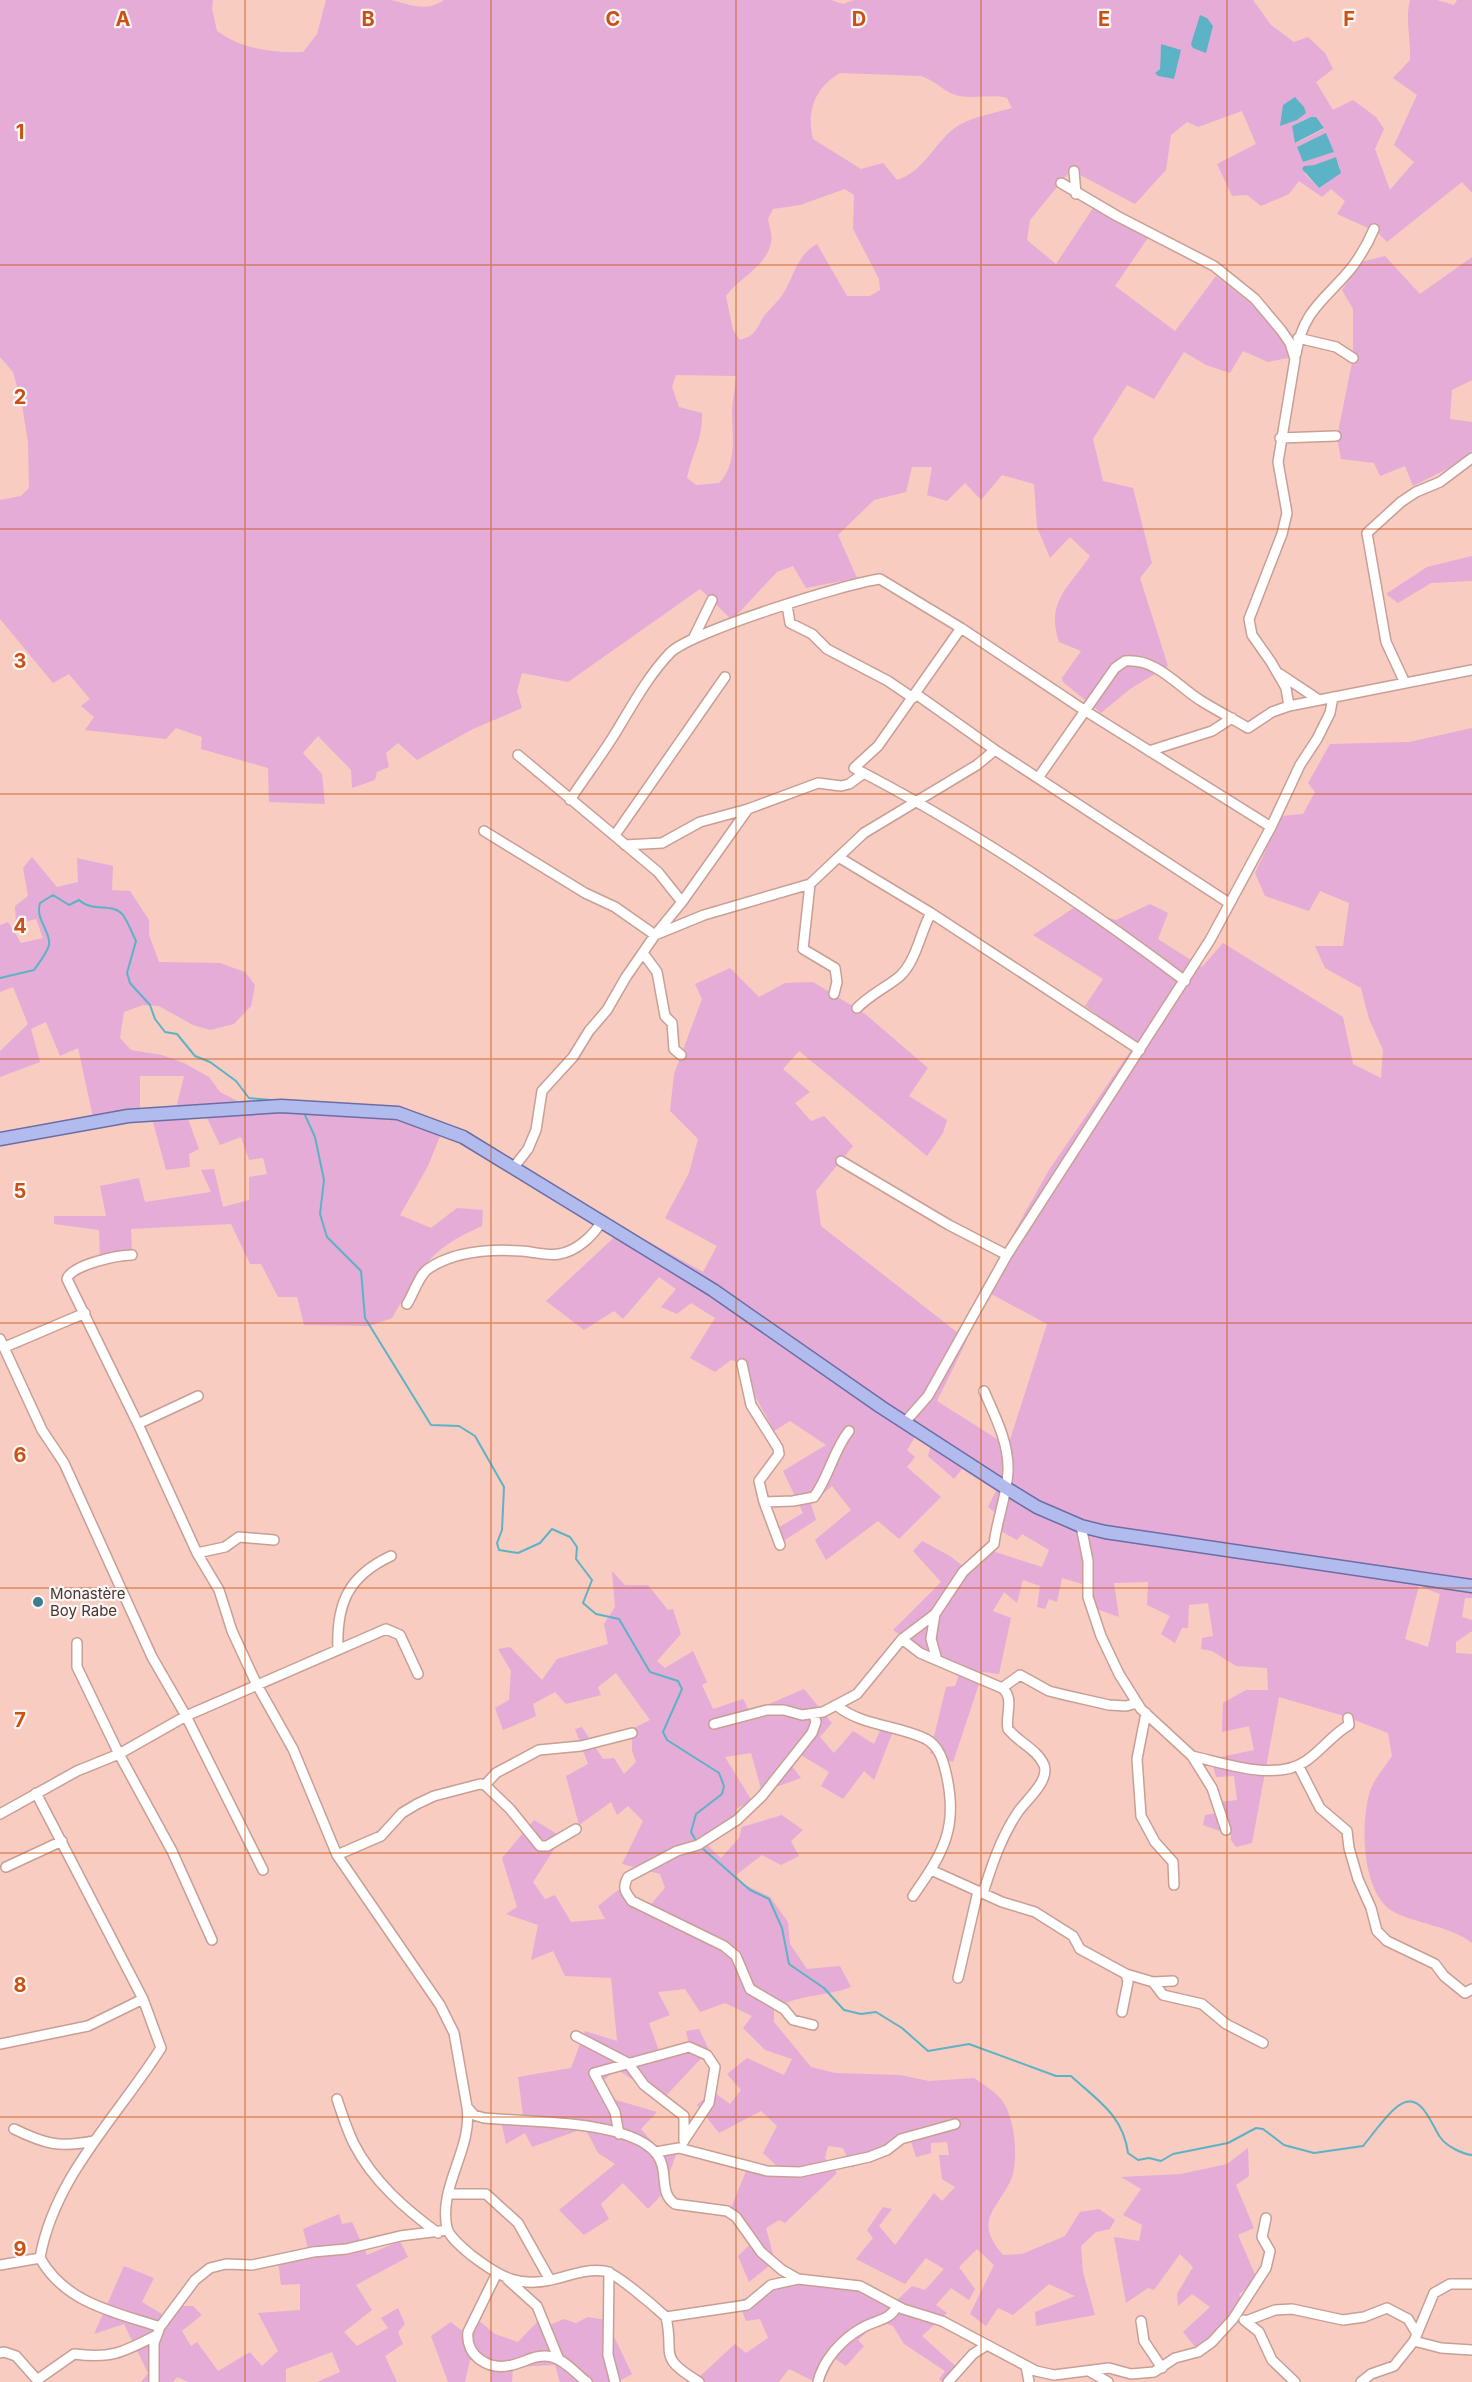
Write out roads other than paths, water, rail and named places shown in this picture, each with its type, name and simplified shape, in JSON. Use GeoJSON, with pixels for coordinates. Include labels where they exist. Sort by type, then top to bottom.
{"type":"FeatureCollection","features":[{"type":"Feature","properties":{"kind":"main road"},"geometry":{"type":"LineString","coordinates":[[0,1139],[139,1115],[281,1106],[398,1113],[422,1120],[463,1137],[713,1290],[905,1422],[1037,1507],[1082,1526],[1105,1532],[1472,1586]]}},
{"type":"Feature","properties":{"kind":"street"},"geometry":{"type":"LineString","coordinates":[[1074,171],[1076,194]]}},
{"type":"Feature","properties":{"kind":"street"},"geometry":{"type":"LineString","coordinates":[[1061,183],[1076,194],[1214,266],[1255,299],[1290,342],[1295,359]]}},
{"type":"Feature","properties":{"kind":"street"},"geometry":{"type":"LineString","coordinates":[[1289,706],[1286,688],[1252,635],[1249,619],[1282,534],[1287,513],[1278,462],[1280,438],[1298,338],[1318,301],[1354,264],[1374,229]]}},
{"type":"Feature","properties":{"kind":"street"},"geometry":{"type":"LineString","coordinates":[[1298,338],[1336,347],[1353,358]]}},
{"type":"Feature","properties":{"kind":"street"},"geometry":{"type":"LineString","coordinates":[[1280,438],[1336,436]]}},
{"type":"Feature","properties":{"kind":"street"},"geometry":{"type":"LineString","coordinates":[[1405,683],[1386,642],[1367,533],[1401,502],[1416,492],[1440,482],[1472,458]]}},
{"type":"Feature","properties":{"kind":"street"},"geometry":{"type":"LineString","coordinates":[[570,800],[615,734],[646,680],[672,651],[694,637],[787,605],[880,579],[961,627],[1084,710],[1271,827]]}},
{"type":"Feature","properties":{"kind":"street"},"geometry":{"type":"LineString","coordinates":[[694,637],[712,600]]}},
{"type":"Feature","properties":{"kind":"street"},"geometry":{"type":"LineString","coordinates":[[787,605],[789,623],[812,633],[827,649],[915,696],[1229,903]]}},
{"type":"Feature","properties":{"kind":"street"},"geometry":{"type":"LineString","coordinates":[[961,627],[878,746],[854,768],[918,802],[1107,922],[1185,981]]}},
{"type":"Feature","properties":{"kind":"street"},"geometry":{"type":"LineString","coordinates":[[1038,778],[1115,668],[1125,661],[1133,660],[1160,670],[1202,702],[1248,728],[1289,706],[1472,670]]}},
{"type":"Feature","properties":{"kind":"street"},"geometry":{"type":"LineString","coordinates":[[1278,673],[1319,700]]}},
{"type":"Feature","properties":{"kind":"street"},"geometry":{"type":"LineString","coordinates":[[615,835],[725,677]]}},
{"type":"Feature","properties":{"kind":"street"},"geometry":{"type":"LineString","coordinates":[[905,1422],[933,1388],[1007,1255],[1185,981],[1271,827],[1300,765],[1330,713],[1333,697]]}},
{"type":"Feature","properties":{"kind":"street"},"geometry":{"type":"LineString","coordinates":[[1149,751],[1212,731],[1232,718]]}},
{"type":"Feature","properties":{"kind":"street"},"geometry":{"type":"LineString","coordinates":[[655,935],[704,915],[810,884],[864,833],[977,765],[995,750]]}},
{"type":"Feature","properties":{"kind":"street"},"geometry":{"type":"LineString","coordinates":[[518,755],[658,872],[682,902]]}},
{"type":"Feature","properties":{"kind":"street"},"geometry":{"type":"LineString","coordinates":[[625,845],[662,843],[700,822],[748,809],[818,783],[841,786],[849,784],[864,773]]}},
{"type":"Feature","properties":{"kind":"street"},"geometry":{"type":"LineString","coordinates":[[514,1167],[528,1149],[536,1130],[542,1091],[573,1056],[589,1031],[607,1010],[655,935],[682,902],[748,809]]}},
{"type":"Feature","properties":{"kind":"street"},"geometry":{"type":"LineString","coordinates":[[484,831],[585,893],[615,906],[655,935]]}},
{"type":"Feature","properties":{"kind":"street"},"geometry":{"type":"LineString","coordinates":[[840,858],[931,913],[1140,1050]]}},
{"type":"Feature","properties":{"kind":"street"},"geometry":{"type":"LineString","coordinates":[[810,884],[802,949],[835,968],[837,982],[834,994]]}},
{"type":"Feature","properties":{"kind":"street"},"geometry":{"type":"LineString","coordinates":[[857,1008],[869,995],[899,976],[914,953],[931,913]]}},
{"type":"Feature","properties":{"kind":"street"},"geometry":{"type":"LineString","coordinates":[[643,953],[657,972],[665,1016],[672,1023],[674,1049],[681,1055]]}},
{"type":"Feature","properties":{"kind":"street"},"geometry":{"type":"LineString","coordinates":[[841,1161],[949,1225],[1007,1255]]}},
{"type":"Feature","properties":{"kind":"street"},"geometry":{"type":"LineString","coordinates":[[407,1305],[426,1270],[440,1263],[458,1256],[490,1251],[560,1254],[580,1245],[594,1234],[602,1221]]}},
{"type":"Feature","properties":{"kind":"street"},"geometry":{"type":"LineString","coordinates":[[132,1255],[108,1257],[68,1275],[196,1553],[219,1590],[232,1631],[257,1685],[293,1749],[337,1855],[440,2005],[454,2033],[467,2107],[466,2137],[448,2194],[443,2231]]}},
{"type":"Feature","properties":{"kind":"street"},"geometry":{"type":"LineString","coordinates":[[85,1313],[3,1343],[42,1430],[64,1463],[152,1657],[186,1716],[263,1870]]}},
{"type":"Feature","properties":{"kind":"street"},"geometry":{"type":"LineString","coordinates":[[742,1364],[751,1405],[778,1448],[779,1454],[759,1480],[764,1502],[780,1545]]}},
{"type":"Feature","properties":{"kind":"street"},"geometry":{"type":"LineString","coordinates":[[714,1724],[766,1710],[814,1715],[857,1694],[902,1639],[935,1614],[963,1572],[994,1544],[1008,1469],[1006,1446],[984,1391]]}},
{"type":"Feature","properties":{"kind":"street"},"geometry":{"type":"LineString","coordinates":[[138,1424],[198,1396]]}},
{"type":"Feature","properties":{"kind":"street"},"geometry":{"type":"LineString","coordinates":[[764,1502],[793,1501],[814,1497],[821,1487],[840,1443],[849,1431]]}},
{"type":"Feature","properties":{"kind":"street"},"geometry":{"type":"LineString","coordinates":[[1082,1526],[1087,1550],[1087,1582],[1092,1613],[1119,1674],[1137,1703],[1192,1756],[1212,1788],[1226,1830]]}},
{"type":"Feature","properties":{"kind":"street"},"geometry":{"type":"LineString","coordinates":[[196,1553],[225,1547],[239,1537],[274,1540]]}},
{"type":"Feature","properties":{"kind":"street"},"geometry":{"type":"LineString","coordinates":[[338,1650],[338,1615],[343,1600],[363,1573],[391,1556]]}},
{"type":"Feature","properties":{"kind":"street"},"geometry":{"type":"LineString","coordinates":[[935,1614],[931,1639],[938,1660]]}},
{"type":"Feature","properties":{"kind":"street"},"geometry":{"type":"LineString","coordinates":[[0,1814],[77,1771],[119,1754],[186,1716],[386,1629],[400,1635],[418,1674]]}},
{"type":"Feature","properties":{"kind":"street"},"geometry":{"type":"LineString","coordinates":[[902,1639],[920,1653],[1008,1692],[1008,1729],[1039,1757],[1045,1767],[1044,1778],[1008,1828],[995,1854],[980,1892],[958,1978]]}},
{"type":"Feature","properties":{"kind":"street"},"geometry":{"type":"LineString","coordinates":[[77,1643],[77,1667],[119,1754],[172,1851],[212,1940]]}},
{"type":"Feature","properties":{"kind":"street"},"geometry":{"type":"LineString","coordinates":[[1002,1688],[1020,1675],[1049,1691],[1110,1706],[1137,1703]]}},
{"type":"Feature","properties":{"kind":"street"},"geometry":{"type":"LineString","coordinates":[[837,1705],[856,1718],[926,1739],[937,1747],[945,1770],[952,1812],[950,1830],[931,1870],[913,1896]]}},
{"type":"Feature","properties":{"kind":"street"},"geometry":{"type":"LineString","coordinates":[[1146,1713],[1137,1759],[1141,1816],[1155,1842],[1173,1862],[1174,1884]]}},
{"type":"Feature","properties":{"kind":"street"},"geometry":{"type":"LineString","coordinates":[[813,2025],[793,2020],[784,2009],[750,1989],[736,1956],[724,1946],[632,1901],[624,1892],[624,1884],[628,1877],[677,1851],[698,1845],[737,1820],[762,1796],[812,1732],[816,1722],[814,1715]]}},
{"type":"Feature","properties":{"kind":"street"},"geometry":{"type":"LineString","coordinates":[[1192,1756],[1272,1770],[1298,1765],[1305,1762],[1349,1725],[1348,1718]]}},
{"type":"Feature","properties":{"kind":"street"},"geometry":{"type":"LineString","coordinates":[[485,1785],[496,1773],[539,1750],[581,1746],[632,1733]]}},
{"type":"Feature","properties":{"kind":"street"},"geometry":{"type":"LineString","coordinates":[[1298,1765],[1320,1808],[1347,1831],[1355,1869],[1364,1897],[1371,1908],[1377,1931],[1386,1941],[1435,1964],[1444,1976],[1470,1994]]}},
{"type":"Feature","properties":{"kind":"street"},"geometry":{"type":"LineString","coordinates":[[337,1855],[381,1836],[402,1813],[417,1804],[434,1796],[480,1784],[485,1785],[510,1809],[540,1846],[546,1846],[576,1829]]}},
{"type":"Feature","properties":{"kind":"street"},"geometry":{"type":"LineString","coordinates":[[36,1793],[143,1999],[161,2048],[110,2124],[94,2141],[55,2203],[40,2258],[50,2275],[68,2292],[158,2331]]}},
{"type":"Feature","properties":{"kind":"street"},"geometry":{"type":"LineString","coordinates":[[6,1867],[62,1842]]}},
{"type":"Feature","properties":{"kind":"street"},"geometry":{"type":"LineString","coordinates":[[931,1870],[980,1892],[1035,1912],[1073,1936],[1080,1949],[1126,1974],[1154,1982],[1173,1981]]}},
{"type":"Feature","properties":{"kind":"street"},"geometry":{"type":"LineString","coordinates":[[1122,2012],[1128,1983],[1126,1974]]}},
{"type":"Feature","properties":{"kind":"street"},"geometry":{"type":"LineString","coordinates":[[1154,1982],[1163,1995],[1202,2004],[1226,2024],[1263,2043]]}},
{"type":"Feature","properties":{"kind":"street"},"geometry":{"type":"LineString","coordinates":[[0,2044],[88,2026],[143,1999]]}},
{"type":"Feature","properties":{"kind":"street"},"geometry":{"type":"LineString","coordinates":[[576,2036],[628,2063],[644,2085],[684,2116],[682,2144]]}},
{"type":"Feature","properties":{"kind":"street"},"geometry":{"type":"LineString","coordinates":[[619,2134],[615,2112],[594,2073],[689,2047],[707,2055],[715,2067],[709,2103],[682,2144]]}},
{"type":"Feature","properties":{"kind":"street"},"geometry":{"type":"LineString","coordinates":[[337,2099],[354,2144],[378,2179],[407,2210],[443,2231],[496,2275],[523,2282],[550,2280],[577,2271],[609,2272],[666,2317],[669,2329],[668,2353],[671,2361],[699,2382]]}},
{"type":"Feature","properties":{"kind":"street"},"geometry":{"type":"LineString","coordinates":[[467,2107],[474,2115],[484,2118],[604,2127],[642,2140],[656,2152],[664,2166],[665,2194],[669,2200],[675,2204],[727,2211],[736,2217],[761,2252],[782,2271],[798,2279]]}},
{"type":"Feature","properties":{"kind":"street"},"geometry":{"type":"LineString","coordinates":[[656,2152],[682,2144],[767,2171],[800,2172],[868,2157],[887,2150],[901,2139],[955,2124]]}},
{"type":"Feature","properties":{"kind":"street"},"geometry":{"type":"LineString","coordinates":[[14,2129],[44,2144],[68,2145],[94,2141]]}},
{"type":"Feature","properties":{"kind":"street"},"geometry":{"type":"LineString","coordinates":[[448,2194],[486,2194],[518,2223],[550,2280]]}},
{"type":"Feature","properties":{"kind":"street"},"geometry":{"type":"LineString","coordinates":[[666,2317],[747,2305],[771,2285],[798,2279],[860,2286],[897,2306],[942,2321],[1026,2366],[1054,2375],[1114,2368],[1141,2374],[1162,2368],[1175,2358],[1198,2352],[1212,2342],[1233,2319],[1269,2261],[1270,2252],[1262,2237],[1266,2218]]}},
{"type":"Feature","properties":{"kind":"street"},"geometry":{"type":"LineString","coordinates":[[154,2382],[154,2343],[158,2331],[195,2280],[210,2268],[226,2264],[252,2265],[313,2252],[346,2249],[400,2236],[443,2231]]}},
{"type":"Feature","properties":{"kind":"street"},"geometry":{"type":"LineString","coordinates":[[0,2265],[40,2258]]}},
{"type":"Feature","properties":{"kind":"street"},"geometry":{"type":"LineString","coordinates":[[609,2272],[608,2355],[615,2382]]}},
{"type":"Feature","properties":{"kind":"street"},"geometry":{"type":"LineString","coordinates":[[496,2275],[468,2332],[467,2340],[472,2354],[482,2362],[495,2365],[511,2366],[542,2356],[559,2360],[586,2382]]}},
{"type":"Feature","properties":{"kind":"street"},"geometry":{"type":"LineString","coordinates":[[506,2278],[537,2306],[559,2360]]}},
{"type":"Feature","properties":{"kind":"street"},"geometry":{"type":"LineString","coordinates":[[1361,2382],[1371,2374],[1394,2366],[1416,2338],[1434,2292],[1450,2284],[1472,2284]]}},
{"type":"Feature","properties":{"kind":"street"},"geometry":{"type":"LineString","coordinates":[[818,2382],[822,2368],[829,2357],[861,2328],[890,2316],[897,2306]]}},
{"type":"Feature","properties":{"kind":"street"},"geometry":{"type":"LineString","coordinates":[[1233,2319],[1246,2321],[1275,2310],[1292,2309],[1343,2320],[1364,2317],[1387,2308],[1408,2319],[1416,2338],[1440,2348],[1472,2349]]}},
{"type":"Feature","properties":{"kind":"street"},"geometry":{"type":"LineString","coordinates":[[1141,2321],[1144,2341],[1162,2368]]}},
{"type":"Feature","properties":{"kind":"street"},"geometry":{"type":"LineString","coordinates":[[1246,2321],[1259,2332],[1272,2360],[1296,2382]]}},
{"type":"Feature","properties":{"kind":"street"},"geometry":{"type":"LineString","coordinates":[[0,2353],[16,2356],[38,2381],[74,2354],[102,2358],[129,2349],[158,2331]]}},
{"type":"Feature","properties":{"kind":"street"},"geometry":{"type":"LineString","coordinates":[[948,2382],[973,2354],[987,2345]]}},
{"type":"Feature","properties":{"kind":"street"},"geometry":{"type":"LineString","coordinates":[[1026,2366],[1029,2382]]}},
{"type":"Feature","properties":{"kind":"street"},"geometry":{"type":"LineString","coordinates":[[1089,2372],[1108,2382]]}},
{"type":"Feature","properties":{"kind":"water"},"geometry":{"type":"Polygon","coordinates":[[[1200,15],[1207,18],[1213,26],[1206,53],[1193,48],[1191,44],[1200,15]]]}},
{"type":"Feature","properties":{"kind":"water"},"geometry":{"type":"Polygon","coordinates":[[[1161,44],[1181,50],[1174,79],[1158,76],[1155,73],[1160,69],[1161,44]]]}},
{"type":"Feature","properties":{"kind":"water"},"geometry":{"type":"Polygon","coordinates":[[[1295,97],[1306,113],[1297,120],[1280,126],[1283,105],[1295,97]]]}},
{"type":"Feature","properties":{"kind":"water"},"geometry":{"type":"Polygon","coordinates":[[[1316,117],[1324,128],[1295,143],[1292,126],[1316,117]]]}},
{"type":"Feature","properties":{"kind":"water"},"geometry":{"type":"Polygon","coordinates":[[[1326,133],[1334,152],[1303,162],[1297,147],[1326,133]]]}},
{"type":"Feature","properties":{"kind":"water"},"geometry":{"type":"Polygon","coordinates":[[[1336,157],[1341,173],[1319,188],[1302,169],[1304,166],[1336,157]]]}},
{"type":"Feature","properties":{"kind":"waterway"},"geometry":{"type":"LineString","coordinates":[[0,978],[34,970],[43,958],[49,940],[39,909],[40,903],[53,895],[69,905],[79,900],[90,906],[119,911],[136,941],[127,973],[130,983],[150,1005],[155,1019],[165,1032],[177,1034],[195,1056],[210,1062],[236,1081],[249,1098],[282,1101]]}},
{"type":"Feature","properties":{"kind":"waterway"},"geometry":{"type":"LineString","coordinates":[[304,1113],[315,1137],[324,1180],[320,1214],[327,1237],[361,1271],[365,1318],[431,1425],[459,1426],[475,1436],[504,1487],[502,1530],[497,1543],[499,1550],[518,1553],[540,1543],[552,1529],[570,1537],[577,1547],[576,1559],[592,1580],[583,1603],[596,1614],[619,1619],[650,1672],[678,1681],[682,1689],[663,1732],[667,1740],[719,1773],[724,1786],[722,1794],[696,1814],[691,1832],[696,1841]]}},
{"type":"Feature","properties":{"kind":"waterway"},"geometry":{"type":"LineString","coordinates":[[702,1848],[750,1890],[769,1899],[782,1928],[789,1964],[824,1988],[844,2010],[861,2014],[876,2012],[902,2028],[928,2051],[969,2044],[1056,2076],[1071,2076],[1108,2110],[1121,2128],[1128,2153],[1138,2160],[1149,2158],[1161,2161],[1173,2154],[1228,2143],[1256,2128],[1263,2129],[1284,2145],[1314,2153],[1363,2146],[1389,2115],[1406,2102],[1413,2102],[1424,2110],[1446,2143],[1459,2151],[1472,2155]]}},
{"type":"Feature","properties":{"kind":"place","name":"Monastère Boy Rabe"},"geometry":{"type":"Point","coordinates":[38,1602]}}]}
